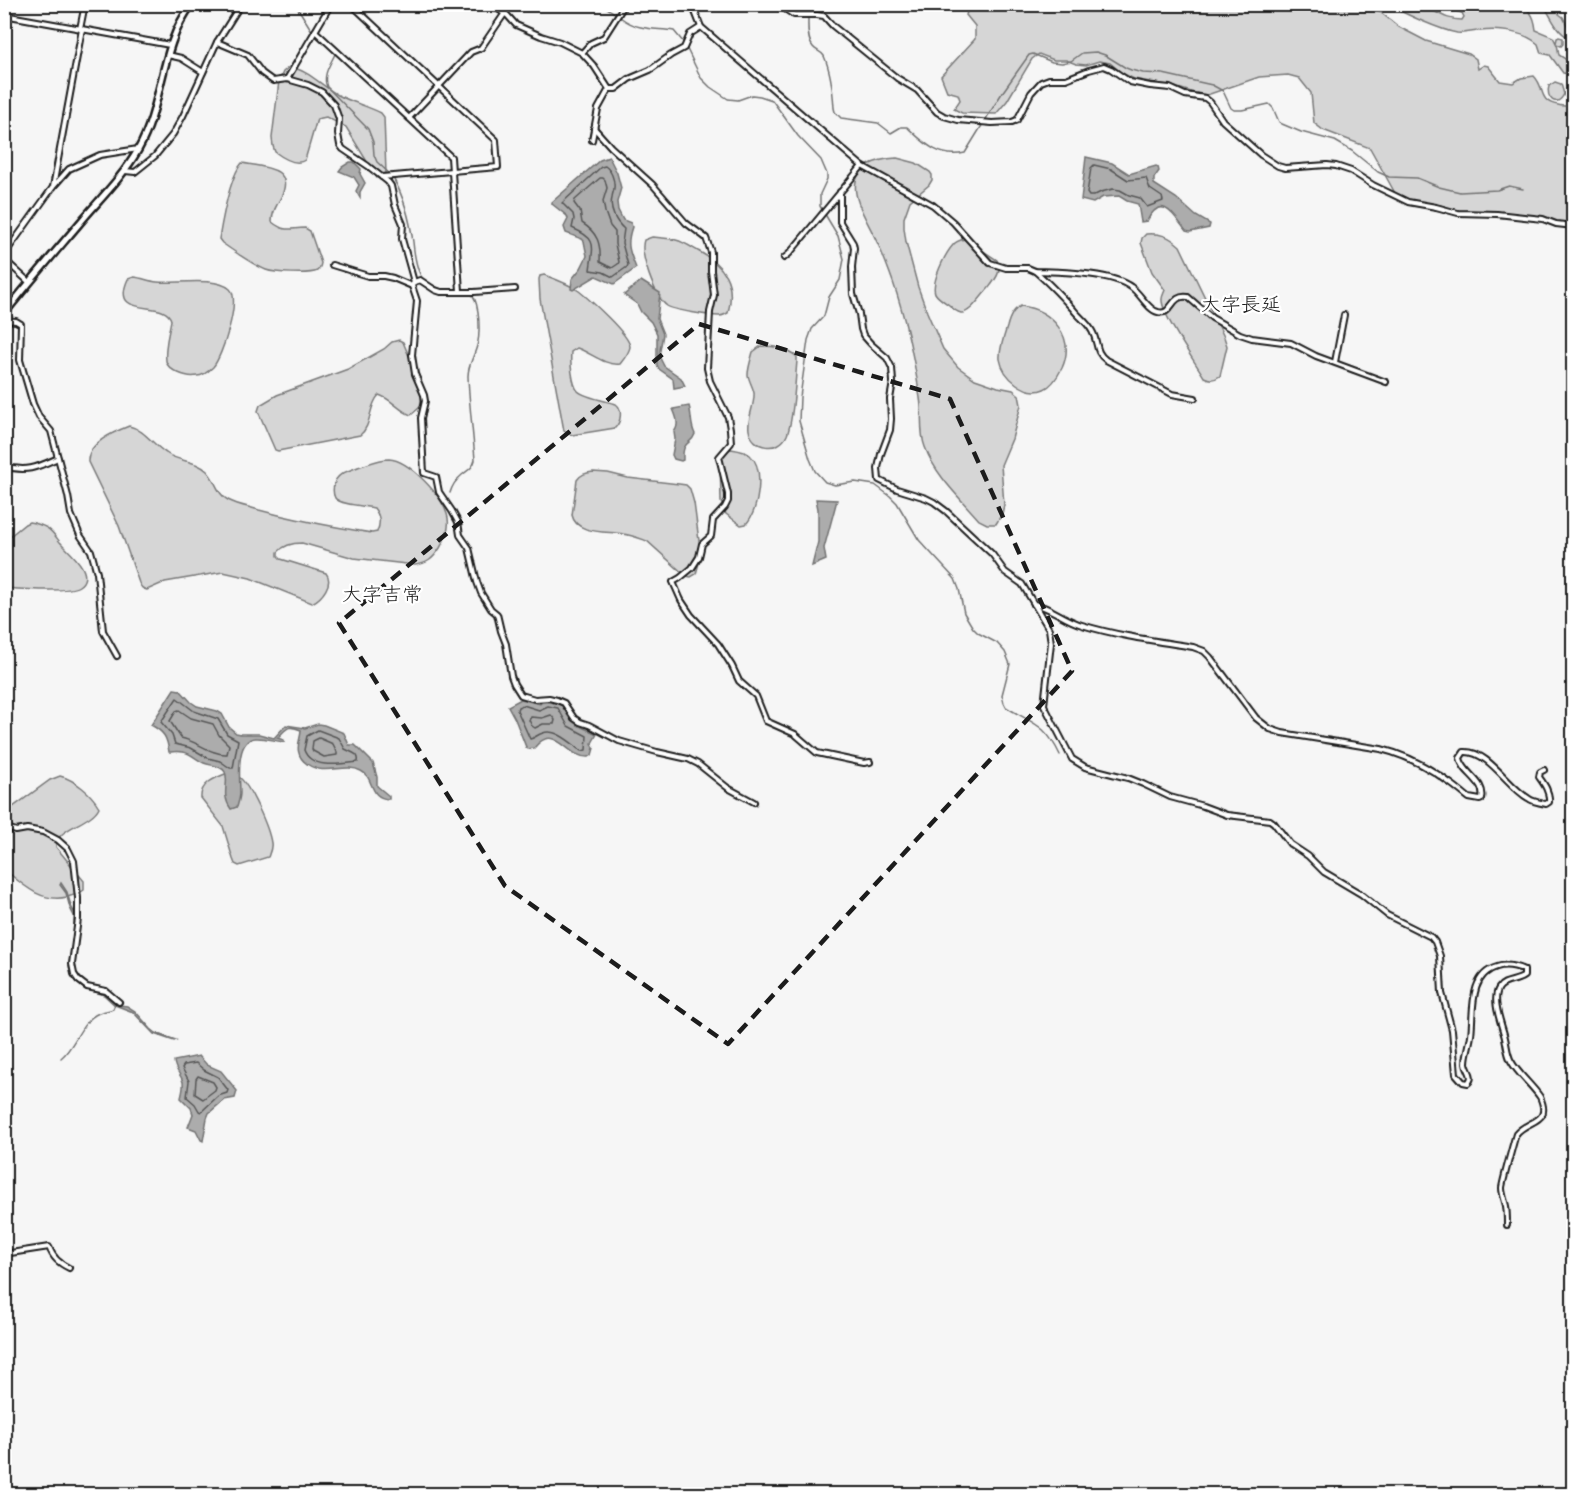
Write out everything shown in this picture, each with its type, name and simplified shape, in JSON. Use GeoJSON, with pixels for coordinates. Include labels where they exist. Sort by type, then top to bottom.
{"type":"FeatureCollection","features":[{"type":"Feature","properties":{"kind":"street"},"geometry":{"type":"LineString","coordinates":[[53,188],[85,4]]}},
{"type":"Feature","properties":{"kind":"street"},"geometry":{"type":"LineString","coordinates":[[4,314],[124,171],[139,148],[154,111],[170,45],[178,26],[192,4]]}},
{"type":"Feature","properties":{"kind":"street"},"geometry":{"type":"LineString","coordinates":[[124,171],[135,172],[165,146],[183,116],[217,42],[241,4]]}},
{"type":"Feature","properties":{"kind":"street"},"geometry":{"type":"LineString","coordinates":[[287,79],[331,4]]}},
{"type":"Feature","properties":{"kind":"street"},"geometry":{"type":"LineString","coordinates":[[351,4],[496,140],[498,167],[381,177]]}},
{"type":"Feature","properties":{"kind":"street"},"geometry":{"type":"LineString","coordinates":[[582,53],[591,43],[604,37],[626,4]]}},
{"type":"Feature","properties":{"kind":"street"},"geometry":{"type":"LineString","coordinates":[[692,4],[701,27],[862,166],[933,205],[953,222],[990,263],[1006,268],[1028,268],[1035,271],[1088,324],[1096,338],[1100,355],[1106,360],[1172,394],[1195,398]]}},
{"type":"Feature","properties":{"kind":"street"},"geometry":{"type":"LineString","coordinates":[[777,4],[794,15],[824,16],[897,78],[917,90],[937,112],[958,120],[1012,122],[1017,120],[1031,93],[1041,82],[1049,79],[1066,79],[1104,66],[1130,82],[1170,88],[1185,95],[1205,98],[1223,121],[1261,155],[1278,166],[1285,168],[1336,166],[1351,171],[1408,202],[1458,213],[1543,219],[1556,224],[1574,226]]}},
{"type":"Feature","properties":{"kind":"street"},"geometry":{"type":"LineString","coordinates":[[493,5],[516,25],[582,53],[594,66],[609,89]]}},
{"type":"Feature","properties":{"kind":"street"},"geometry":{"type":"LineString","coordinates":[[409,118],[471,52],[481,48],[505,14]]}},
{"type":"Feature","properties":{"kind":"street"},"geometry":{"type":"LineString","coordinates":[[4,15],[170,45]]}},
{"type":"Feature","properties":{"kind":"street"},"geometry":{"type":"LineString","coordinates":[[609,89],[616,89],[629,79],[650,70],[684,48],[690,33],[701,27]]}},
{"type":"Feature","properties":{"kind":"street"},"geometry":{"type":"LineString","coordinates":[[315,30],[451,157],[460,291]]}},
{"type":"Feature","properties":{"kind":"street"},"geometry":{"type":"LineString","coordinates":[[217,42],[248,55],[262,73],[273,81],[287,79],[322,92],[334,105],[339,119],[339,145],[391,186],[394,205],[403,224],[402,239],[417,301],[412,356],[415,374],[425,401],[422,418],[424,473],[436,477],[439,492],[458,522],[460,535],[469,548],[481,592],[490,609],[497,614],[506,644],[511,676],[521,695],[529,698],[549,698],[564,703],[580,722],[619,741],[688,759],[698,764],[728,788],[754,802]]}},
{"type":"Feature","properties":{"kind":"street"},"geometry":{"type":"LineString","coordinates":[[168,55],[181,58],[203,72]]}},
{"type":"Feature","properties":{"kind":"street"},"geometry":{"type":"LineString","coordinates":[[592,140],[598,109],[609,89]]}},
{"type":"Feature","properties":{"kind":"street"},"geometry":{"type":"LineString","coordinates":[[594,128],[611,147],[653,185],[686,223],[706,238],[711,252],[714,295],[710,312],[708,368],[710,381],[728,417],[730,429],[731,443],[719,457],[728,501],[713,520],[711,536],[702,544],[699,557],[692,568],[673,582],[681,600],[691,615],[718,644],[739,681],[756,696],[766,721],[795,734],[817,753],[864,763],[870,762]]}},
{"type":"Feature","properties":{"kind":"street"},"geometry":{"type":"LineString","coordinates":[[30,282],[6,261],[4,256],[53,188],[69,169],[100,155],[139,148]]}},
{"type":"Feature","properties":{"kind":"street"},"geometry":{"type":"LineString","coordinates":[[784,258],[862,166]]}},
{"type":"Feature","properties":{"kind":"street"},"geometry":{"type":"LineString","coordinates":[[840,192],[840,222],[854,248],[853,294],[863,335],[887,358],[892,368],[890,429],[879,461],[879,480],[897,489],[926,498],[946,511],[992,554],[1005,572],[1022,584],[1049,629],[1050,658],[1044,705],[1072,759],[1085,767],[1128,778],[1170,797],[1227,815],[1270,820],[1290,844],[1308,856],[1324,872],[1361,894],[1387,915],[1431,937],[1438,947],[1440,956],[1442,993],[1452,1030],[1456,1074],[1463,1082],[1468,1083],[1472,1078],[1466,1064],[1476,987],[1490,969],[1500,966],[1524,970],[1522,979],[1508,982],[1499,988],[1497,1002],[1510,1059],[1540,1097],[1543,1111],[1542,1117],[1515,1135],[1502,1187],[1507,1225]]}},
{"type":"Feature","properties":{"kind":"street"},"geometry":{"type":"LineString","coordinates":[[332,265],[368,276],[384,276],[413,284],[420,280],[441,292],[515,289]]}},
{"type":"Feature","properties":{"kind":"street"},"geometry":{"type":"LineString","coordinates":[[1035,271],[1115,279],[1131,287],[1157,312],[1167,311],[1176,298],[1185,296],[1212,318],[1240,334],[1292,344],[1306,352],[1386,382]]}},
{"type":"Feature","properties":{"kind":"street"},"geometry":{"type":"LineString","coordinates":[[1335,362],[1344,315]]}},
{"type":"Feature","properties":{"kind":"street"},"geometry":{"type":"LineString","coordinates":[[4,320],[21,324],[20,360],[33,404],[39,417],[51,431],[71,514],[80,535],[92,551],[97,573],[103,631],[117,657]]}},
{"type":"Feature","properties":{"kind":"street"},"geometry":{"type":"LineString","coordinates":[[4,466],[29,470],[58,458]]}},
{"type":"Feature","properties":{"kind":"street"},"geometry":{"type":"LineString","coordinates":[[1033,604],[1051,610],[1068,620],[1102,631],[1193,647],[1203,651],[1256,718],[1270,729],[1309,738],[1381,748],[1396,753],[1435,773],[1474,800],[1482,799],[1483,791],[1462,765],[1460,758],[1464,752],[1479,756],[1495,768],[1522,795],[1546,804],[1550,799],[1539,777],[1540,772],[1544,770]]}},
{"type":"Feature","properties":{"kind":"street"},"geometry":{"type":"LineString","coordinates":[[4,827],[15,831],[27,829],[43,832],[58,840],[68,849],[74,861],[78,898],[78,919],[72,964],[74,974],[87,987],[106,991],[119,1002]]}},
{"type":"Feature","properties":{"kind":"street"},"geometry":{"type":"LineString","coordinates":[[4,1254],[49,1247],[53,1257],[69,1268]]}},
{"type":"Feature","properties":{"kind":"highlighted area"},"geometry":{"type":"Polygon","coordinates":[[[699,324],[950,399],[1072,671],[728,1044],[505,886],[339,623],[699,324]]]}},
{"type":"Feature","properties":{"kind":"shaded area"},"geometry":{"type":"Polygon","coordinates":[[[1513,4],[1530,12],[1536,30],[1553,37],[1556,43],[1557,38],[1563,38],[1561,46],[1557,44],[1559,55],[1572,67],[1570,74],[1563,73],[1550,55],[1541,53],[1538,44],[1525,36],[1495,30],[1457,33],[1441,29],[1389,5],[1419,5],[1449,18],[1462,20],[1464,17],[1462,13],[1435,5],[1513,4]]]}},
{"type":"Feature","properties":{"kind":"shaded area"},"geometry":{"type":"Polygon","coordinates":[[[969,5],[1377,5],[1379,11],[1399,27],[1426,41],[1469,54],[1476,59],[1478,69],[1484,65],[1488,66],[1500,81],[1513,83],[1521,78],[1534,76],[1544,97],[1551,103],[1562,106],[1573,105],[1573,224],[1555,222],[1544,217],[1458,211],[1440,205],[1408,200],[1395,193],[1370,148],[1323,130],[1314,123],[1311,93],[1299,78],[1288,75],[1259,77],[1207,95],[1134,79],[1110,63],[1099,61],[1086,65],[1076,64],[1066,60],[1054,60],[1039,54],[1032,59],[1007,101],[996,114],[962,113],[954,109],[960,100],[958,94],[947,91],[941,76],[975,39],[975,26],[966,15],[969,5]]]}},
{"type":"Feature","properties":{"kind":"shaded area"},"geometry":{"type":"Polygon","coordinates":[[[1546,5],[1561,5],[1559,14],[1571,33],[1568,37],[1555,24],[1546,5]]]}},
{"type":"Feature","properties":{"kind":"shaded area"},"geometry":{"type":"Polygon","coordinates":[[[289,67],[308,74],[348,100],[381,113],[384,117],[386,173],[384,180],[377,178],[346,127],[326,117],[317,119],[305,160],[294,162],[275,152],[272,138],[279,81],[283,72],[289,67]]]}},
{"type":"Feature","properties":{"kind":"shaded area"},"geometry":{"type":"Polygon","coordinates":[[[1555,82],[1561,84],[1564,94],[1558,101],[1550,98],[1548,90],[1549,86],[1555,82]]]}},
{"type":"Feature","properties":{"kind":"shaded area"},"geometry":{"type":"Polygon","coordinates":[[[897,158],[916,163],[932,175],[929,185],[910,201],[904,218],[904,228],[918,287],[943,349],[958,367],[975,379],[1013,390],[1019,395],[1021,405],[1012,439],[1001,465],[1004,505],[996,524],[987,524],[979,520],[941,477],[929,457],[922,435],[918,383],[902,311],[885,261],[856,196],[856,181],[862,170],[872,163],[897,158]]]}},
{"type":"Feature","properties":{"kind":"shaded area"},"geometry":{"type":"Polygon","coordinates":[[[242,163],[275,170],[281,175],[284,188],[273,212],[272,222],[285,229],[305,228],[310,231],[321,263],[317,271],[292,273],[266,270],[237,254],[219,239],[230,188],[242,163]]]}},
{"type":"Feature","properties":{"kind":"shaded area"},"geometry":{"type":"Polygon","coordinates":[[[1146,234],[1164,236],[1180,246],[1227,346],[1220,376],[1212,379],[1204,377],[1167,315],[1162,299],[1165,290],[1152,272],[1141,243],[1146,234]]]}},
{"type":"Feature","properties":{"kind":"shaded area"},"geometry":{"type":"Polygon","coordinates":[[[652,237],[682,242],[715,262],[729,283],[728,313],[715,316],[684,311],[671,308],[662,301],[653,285],[644,255],[644,240],[652,237]]]}},
{"type":"Feature","properties":{"kind":"shaded area"},"geometry":{"type":"Polygon","coordinates":[[[965,239],[997,260],[999,272],[996,279],[972,307],[961,313],[938,297],[934,288],[946,255],[955,243],[965,239]]]}},
{"type":"Feature","properties":{"kind":"shaded area"},"geometry":{"type":"Polygon","coordinates":[[[544,275],[579,291],[608,318],[628,341],[630,347],[620,364],[603,361],[577,348],[571,352],[572,373],[578,391],[595,399],[616,404],[620,409],[619,422],[615,428],[572,435],[564,431],[540,299],[539,279],[544,275]]]}},
{"type":"Feature","properties":{"kind":"shaded area"},"geometry":{"type":"Polygon","coordinates":[[[134,277],[157,282],[215,283],[230,289],[233,295],[232,316],[217,361],[210,370],[199,376],[188,376],[174,371],[167,365],[166,351],[171,320],[160,310],[132,305],[126,300],[124,292],[128,279],[134,277]]]}},
{"type":"Feature","properties":{"kind":"shaded area"},"geometry":{"type":"Polygon","coordinates":[[[1021,306],[1042,313],[1051,319],[1063,336],[1066,346],[1066,357],[1057,377],[1047,388],[1037,391],[1023,388],[1010,379],[1000,359],[1009,321],[1021,306]]]}},
{"type":"Feature","properties":{"kind":"shaded area"},"geometry":{"type":"Polygon","coordinates":[[[399,340],[403,342],[423,389],[420,407],[411,415],[379,395],[366,427],[360,435],[275,450],[258,411],[260,405],[277,395],[348,369],[399,340]]]}},
{"type":"Feature","properties":{"kind":"shaded area"},"geometry":{"type":"Polygon","coordinates":[[[761,346],[780,348],[797,357],[789,428],[783,441],[772,446],[760,445],[751,436],[749,430],[754,393],[748,369],[753,352],[761,346]]]}},
{"type":"Feature","properties":{"kind":"shaded area"},"geometry":{"type":"Polygon","coordinates":[[[129,426],[139,430],[171,456],[203,467],[221,494],[232,502],[287,517],[372,533],[377,532],[379,522],[379,516],[374,508],[347,504],[335,498],[335,481],[343,473],[370,463],[385,459],[397,461],[415,472],[444,506],[448,518],[446,536],[432,558],[415,565],[354,558],[302,543],[286,546],[278,552],[281,559],[326,573],[328,577],[326,590],[312,603],[250,578],[223,572],[165,582],[145,590],[139,583],[119,526],[88,462],[92,449],[102,439],[129,426]]]}},
{"type":"Feature","properties":{"kind":"shaded area"},"geometry":{"type":"Polygon","coordinates":[[[731,449],[750,455],[758,469],[758,490],[754,510],[746,524],[741,525],[726,514],[721,502],[720,456],[722,452],[731,449]]]}},
{"type":"Feature","properties":{"kind":"shaded area"},"geometry":{"type":"Polygon","coordinates":[[[593,472],[686,485],[690,489],[694,503],[701,556],[696,574],[691,577],[686,576],[647,541],[626,534],[593,531],[580,526],[572,515],[577,480],[584,474],[593,472]]]}},
{"type":"Feature","properties":{"kind":"shaded area"},"geometry":{"type":"Polygon","coordinates":[[[29,522],[49,529],[79,563],[85,575],[84,581],[79,586],[55,590],[5,588],[5,540],[29,522]]]}},
{"type":"Feature","properties":{"kind":"shaded area"},"geometry":{"type":"Polygon","coordinates":[[[230,772],[243,781],[253,797],[267,827],[271,845],[268,857],[239,866],[235,864],[223,826],[201,798],[201,792],[207,784],[230,772]]]}},
{"type":"Feature","properties":{"kind":"shaded area"},"geometry":{"type":"Polygon","coordinates":[[[60,776],[82,788],[99,807],[89,818],[67,830],[57,841],[56,847],[84,881],[84,890],[58,898],[33,891],[5,870],[5,813],[50,780],[60,776]]]}},
{"type":"Feature","properties":{"kind":"water"},"geometry":{"type":"Polygon","coordinates":[[[609,157],[621,188],[617,202],[618,210],[623,220],[631,223],[632,227],[629,248],[636,268],[614,284],[596,276],[573,290],[571,289],[572,279],[587,256],[584,241],[566,233],[564,227],[567,216],[552,202],[600,160],[609,157]]]}},
{"type":"Feature","properties":{"kind":"water"},"geometry":{"type":"Polygon","coordinates":[[[1086,157],[1112,163],[1129,174],[1158,167],[1159,171],[1154,178],[1154,184],[1210,224],[1209,228],[1186,231],[1173,214],[1163,208],[1158,208],[1147,221],[1141,222],[1138,204],[1119,196],[1103,197],[1093,203],[1081,200],[1086,157]]]}},
{"type":"Feature","properties":{"kind":"water"},"geometry":{"type":"Polygon","coordinates":[[[350,162],[354,162],[361,169],[360,174],[365,183],[360,192],[360,198],[356,191],[359,185],[354,177],[339,171],[350,162]]]}},
{"type":"Feature","properties":{"kind":"water"},"geometry":{"type":"Polygon","coordinates":[[[641,281],[660,293],[657,319],[663,334],[659,356],[664,366],[681,378],[685,386],[674,388],[673,379],[659,369],[657,334],[637,304],[624,295],[641,281]]]}},
{"type":"Feature","properties":{"kind":"water"},"geometry":{"type":"Polygon","coordinates":[[[689,406],[695,434],[685,446],[681,461],[674,459],[672,455],[677,423],[673,409],[689,406]]]}},
{"type":"Feature","properties":{"kind":"water"},"geometry":{"type":"Polygon","coordinates":[[[816,499],[837,500],[824,548],[826,560],[812,566],[818,542],[816,499]]]}},
{"type":"Feature","properties":{"kind":"water"},"geometry":{"type":"Polygon","coordinates":[[[174,689],[180,690],[197,706],[222,714],[229,727],[236,733],[259,734],[274,738],[286,725],[305,728],[318,724],[344,733],[349,745],[355,745],[373,763],[377,786],[389,796],[389,799],[382,798],[375,792],[368,778],[361,771],[348,768],[328,770],[314,768],[307,764],[301,758],[298,750],[301,730],[290,728],[277,738],[284,742],[255,738],[244,745],[239,770],[239,799],[237,807],[231,809],[226,798],[225,772],[186,753],[169,752],[164,736],[151,725],[174,689]]]}},
{"type":"Feature","properties":{"kind":"water"},"geometry":{"type":"Polygon","coordinates":[[[521,699],[540,704],[543,700],[552,700],[563,705],[572,721],[597,734],[592,743],[594,748],[592,755],[581,756],[549,738],[534,748],[528,749],[508,706],[521,699]]]}},
{"type":"Feature","properties":{"kind":"water"},"geometry":{"type":"Polygon","coordinates":[[[61,883],[76,916],[71,967],[73,977],[103,992],[119,1005],[127,1006],[135,1011],[156,1033],[176,1040],[154,1034],[133,1012],[115,1005],[104,995],[82,987],[74,980],[70,970],[69,963],[74,916],[61,883]]]}},
{"type":"Feature","properties":{"kind":"water"},"geometry":{"type":"Polygon","coordinates":[[[199,1056],[207,1065],[221,1071],[237,1091],[235,1098],[224,1100],[209,1113],[203,1141],[196,1130],[188,1127],[193,1114],[191,1108],[181,1098],[183,1082],[174,1061],[199,1056]]]}},
{"type":"Feature","properties":{"kind":"waterway"},"geometry":{"type":"LineString","coordinates":[[292,4],[299,10],[312,31]]}},
{"type":"Feature","properties":{"kind":"waterway"},"geometry":{"type":"LineString","coordinates":[[601,4],[616,14]]}},
{"type":"Feature","properties":{"kind":"waterway"},"geometry":{"type":"LineString","coordinates":[[788,4],[803,14]]}},
{"type":"Feature","properties":{"kind":"waterway"},"geometry":{"type":"LineString","coordinates":[[620,17],[639,27],[674,31],[684,43]]}},
{"type":"Feature","properties":{"kind":"waterway"},"geometry":{"type":"LineString","coordinates":[[807,17],[811,44],[824,56],[830,75],[835,112],[841,118],[878,123],[891,133],[901,127],[907,127],[933,148],[947,154],[965,153],[1002,93],[1029,55],[1033,54],[1052,62],[1062,63],[1071,61],[1082,53],[1096,52],[1131,70],[1163,74],[1212,85],[1223,91],[1234,110],[1269,104],[1282,124],[1301,132],[1335,141],[1352,151],[1378,172],[1389,177],[1417,178],[1460,192],[1497,190],[1509,186],[1523,189]]}},
{"type":"Feature","properties":{"kind":"waterway"},"geometry":{"type":"LineString","coordinates":[[686,47],[701,78],[728,99],[738,100],[752,95],[772,100],[798,136],[821,160],[827,174],[820,194],[820,206],[838,236],[844,259],[840,280],[829,297],[824,316],[812,329],[808,340],[800,397],[799,421],[815,471],[825,482],[835,485],[855,482],[875,485],[897,503],[919,540],[955,579],[964,613],[973,628],[997,643],[1005,652],[1010,664],[1002,695],[1006,707],[1043,730],[1060,755]]}},
{"type":"Feature","properties":{"kind":"waterway"},"geometry":{"type":"LineString","coordinates":[[334,51],[335,54],[326,74],[327,87],[368,129],[377,162],[390,174]]}},
{"type":"Feature","properties":{"kind":"waterway"},"geometry":{"type":"LineString","coordinates":[[393,178],[406,209],[416,262],[421,276],[444,290]]}},
{"type":"Feature","properties":{"kind":"waterway"},"geometry":{"type":"LineString","coordinates":[[450,493],[456,481],[472,467],[475,460],[468,376],[478,343],[479,329],[477,305],[472,294]]}},
{"type":"Feature","properties":{"kind":"waterway"},"geometry":{"type":"LineString","coordinates":[[61,1058],[87,1022],[99,1013],[113,1009],[115,1004]]}},
{"type":"Feature","properties":{"kind":"district","name":"大字長延"},"geometry":{"type":"Point","coordinates":[1241,304]}},
{"type":"Feature","properties":{"kind":"district","name":"大字吉常"},"geometry":{"type":"Point","coordinates":[382,594]}}]}
